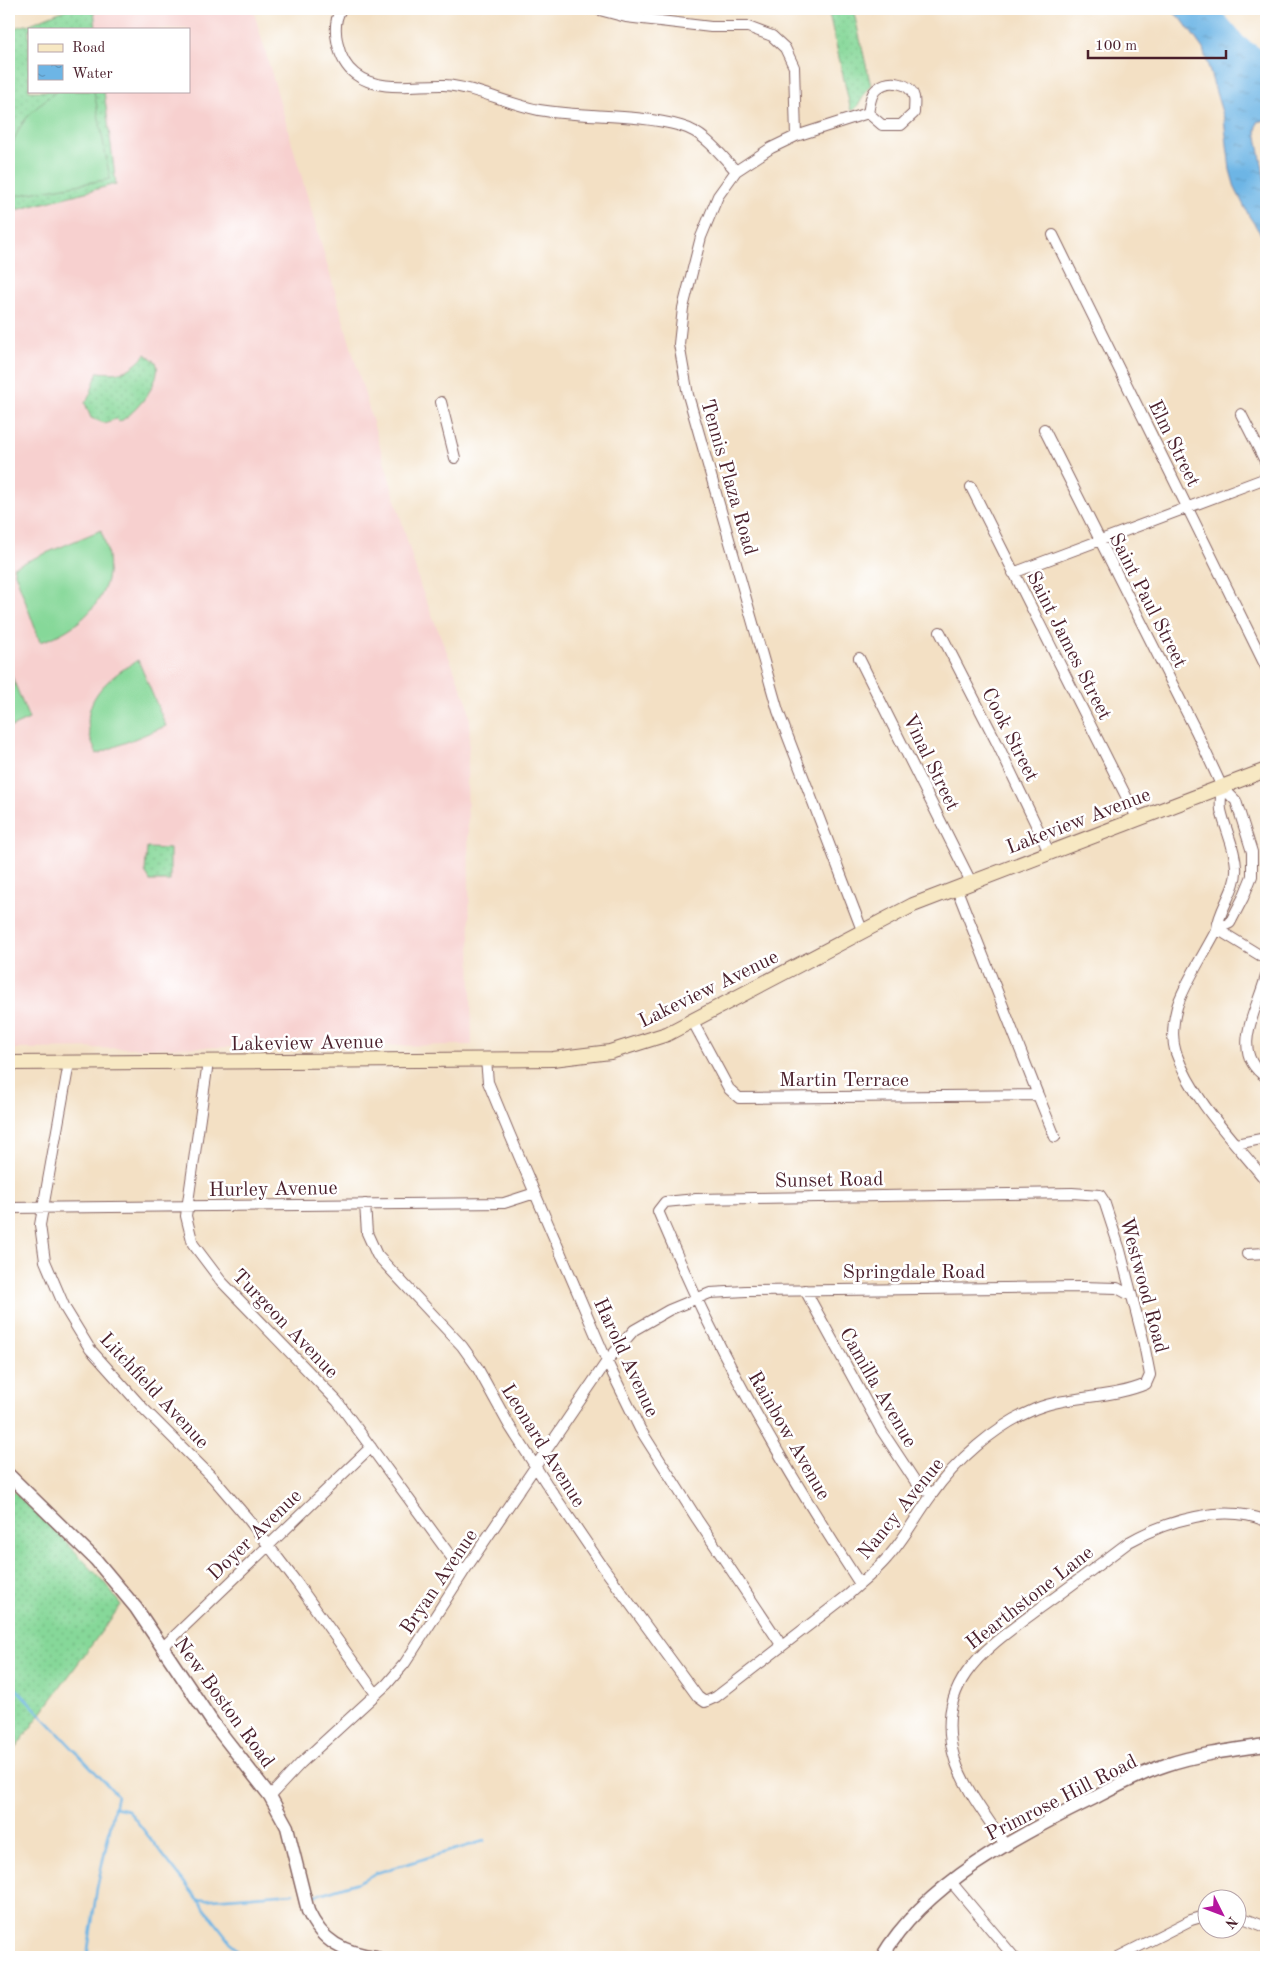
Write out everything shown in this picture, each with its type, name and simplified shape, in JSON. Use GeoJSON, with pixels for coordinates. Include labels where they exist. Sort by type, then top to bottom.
{"type":"FeatureCollection","features":[{"type":"Feature","properties":{"kind":"main road","name":"Lakeview Avenue"},"geometry":{"type":"LineString","coordinates":[[9,1063],[553,1059],[600,1054],[654,1040],[694,1022],[862,930],[912,905],[1266,770]]}},
{"type":"Feature","properties":{"kind":"street"},"geometry":{"type":"LineString","coordinates":[[341,9],[336,30],[340,55],[355,74],[382,86],[444,85],[536,109],[617,116],[682,126],[699,135],[736,171]]}},
{"type":"Feature","properties":{"kind":"street"},"geometry":{"type":"LineString","coordinates":[[596,9],[626,17],[711,27],[748,27],[772,36],[785,48],[794,67],[796,136]]}},
{"type":"Feature","properties":{"kind":"street"},"geometry":{"type":"LineString","coordinates":[[891,82],[905,85],[914,96],[914,113],[901,125],[882,125],[868,113],[871,98],[877,88],[891,82]]}},
{"type":"Feature","properties":{"kind":"street","name":"Tennis Plaza Road"},"geometry":{"type":"LineString","coordinates":[[862,930],[778,711],[681,362],[679,344],[683,308],[692,267],[718,196],[736,171],[796,136],[868,113]]}},
{"type":"Feature","properties":{"kind":"street","name":"Elm Street"},"geometry":{"type":"LineString","coordinates":[[1053,235],[1266,666]]}},
{"type":"Feature","properties":{"kind":"street"},"geometry":{"type":"LineString","coordinates":[[441,402],[455,458]]}},
{"type":"Feature","properties":{"kind":"street"},"geometry":{"type":"LineString","coordinates":[[1241,414],[1266,463]]}},
{"type":"Feature","properties":{"kind":"street","name":"Saint Paul Street"},"geometry":{"type":"LineString","coordinates":[[1044,429],[1222,787]]}},
{"type":"Feature","properties":{"kind":"street"},"geometry":{"type":"LineString","coordinates":[[1013,573],[1266,478]]}},
{"type":"Feature","properties":{"kind":"street","name":"Saint James Street"},"geometry":{"type":"LineString","coordinates":[[971,487],[1137,818]]}},
{"type":"Feature","properties":{"kind":"street","name":"Cook Street"},"geometry":{"type":"LineString","coordinates":[[940,632],[998,743],[1049,852]]}},
{"type":"Feature","properties":{"kind":"street","name":"Vinal Street"},"geometry":{"type":"LineString","coordinates":[[859,658],[971,882]]}},
{"type":"Feature","properties":{"kind":"street"},"geometry":{"type":"LineString","coordinates":[[1217,929],[1230,923],[1244,898],[1252,876],[1252,852],[1246,827],[1236,801],[1222,787]]}},
{"type":"Feature","properties":{"kind":"street"},"geometry":{"type":"LineString","coordinates":[[1222,787],[1221,810],[1231,841],[1236,868],[1230,890],[1218,917],[1217,929],[1178,1005],[1172,1027],[1176,1052],[1203,1102],[1266,1181]]}},
{"type":"Feature","properties":{"kind":"street"},"geometry":{"type":"LineString","coordinates":[[956,887],[1055,1137]]}},
{"type":"Feature","properties":{"kind":"street"},"geometry":{"type":"LineString","coordinates":[[1217,929],[1266,959]]}},
{"type":"Feature","properties":{"kind":"street"},"geometry":{"type":"LineString","coordinates":[[1266,976],[1246,1040],[1249,1059],[1256,1070],[1266,1077]]}},
{"type":"Feature","properties":{"kind":"street","name":"Martin Terrace"},"geometry":{"type":"LineString","coordinates":[[694,1022],[729,1089],[739,1098],[1038,1095]]}},
{"type":"Feature","properties":{"kind":"street","name":"Harold Avenue"},"geometry":{"type":"LineString","coordinates":[[486,1060],[488,1082],[607,1361],[640,1429],[697,1519],[782,1646]]}},
{"type":"Feature","properties":{"kind":"street","name":"Turgeon Avenue"},"geometry":{"type":"LineString","coordinates":[[208,1062],[186,1224],[198,1251],[221,1281],[337,1401],[463,1574]]}},
{"type":"Feature","properties":{"kind":"street","name":"Litchfield Avenue"},"geometry":{"type":"LineString","coordinates":[[69,1063],[40,1225],[45,1261],[66,1308],[90,1349],[141,1406],[214,1479],[268,1546],[376,1694]]}},
{"type":"Feature","properties":{"kind":"street"},"geometry":{"type":"LineString","coordinates":[[1236,1144],[1266,1138]]}},
{"type":"Feature","properties":{"kind":"street","name":"Hurley Avenue"},"geometry":{"type":"LineString","coordinates":[[9,1208],[504,1204],[535,1193]]}},
{"type":"Feature","properties":{"kind":"street","name":"Sunset Road"},"geometry":{"type":"LineString","coordinates":[[697,1298],[658,1211],[665,1202],[770,1197],[1072,1193],[1100,1196]]}},
{"type":"Feature","properties":{"kind":"street","name":"Westwood Road"},"geometry":{"type":"LineString","coordinates":[[1100,1196],[1104,1201],[1120,1250],[1130,1296],[1143,1339],[1150,1374],[1146,1384]]}},
{"type":"Feature","properties":{"kind":"street","name":"Leonard Avenue"},"geometry":{"type":"LineString","coordinates":[[364,1204],[368,1233],[377,1255],[462,1346],[477,1367],[509,1425],[536,1468],[601,1564],[698,1697],[705,1702]]}},
{"type":"Feature","properties":{"kind":"street"},"geometry":{"type":"LineString","coordinates":[[1247,1254],[1266,1253]]}},
{"type":"Feature","properties":{"kind":"street","name":"Springdale Road"},"geometry":{"type":"LineString","coordinates":[[607,1361],[634,1330],[669,1310],[697,1298],[719,1293],[805,1290],[1081,1287],[1117,1288],[1130,1296]]}},
{"type":"Feature","properties":{"kind":"street","name":"Camilla Avenue"},"geometry":{"type":"LineString","coordinates":[[805,1290],[882,1431],[914,1481],[932,1494]]}},
{"type":"Feature","properties":{"kind":"street","name":"Rainbow Avenue"},"geometry":{"type":"LineString","coordinates":[[697,1298],[742,1387],[860,1584]]}},
{"type":"Feature","properties":{"kind":"street","name":"Bryan Avenue"},"geometry":{"type":"LineString","coordinates":[[270,1796],[301,1764],[376,1694],[405,1663],[607,1361]]}},
{"type":"Feature","properties":{"kind":"street","name":"Nancy Avenue"},"geometry":{"type":"LineString","coordinates":[[705,1702],[716,1697],[860,1584],[888,1558],[932,1494],[963,1458],[1006,1425],[1036,1409],[1092,1396],[1131,1390],[1146,1384]]}},
{"type":"Feature","properties":{"kind":"street","name":"Doyer Avenue"},"geometry":{"type":"LineString","coordinates":[[162,1648],[371,1447]]}},
{"type":"Feature","properties":{"kind":"street","name":"New Boston Road"},"geometry":{"type":"LineString","coordinates":[[9,1475],[96,1560],[136,1608],[213,1723],[270,1796],[287,1827],[308,1911],[313,1922],[329,1942],[339,1948],[376,1957]]}},
{"type":"Feature","properties":{"kind":"street","name":"Hearthstone Lane"},"geometry":{"type":"LineString","coordinates":[[1005,1845],[962,1776],[952,1745],[951,1712],[958,1689],[969,1667],[992,1644],[1129,1542],[1145,1533],[1172,1523],[1220,1515],[1245,1515],[1266,1521]]}},
{"type":"Feature","properties":{"kind":"street","name":"Primrose Hill Road"},"geometry":{"type":"LineString","coordinates":[[882,1957],[904,1925],[952,1883],[1005,1845],[1053,1818],[1165,1765],[1207,1754],[1266,1745]]}},
{"type":"Feature","properties":{"kind":"street"},"geometry":{"type":"LineString","coordinates":[[952,1883],[1014,1957]]}},
{"type":"Feature","properties":{"kind":"street"},"geometry":{"type":"LineString","coordinates":[[1118,1957],[1198,1918]]}},
{"type":"Feature","properties":{"kind":"street"},"geometry":{"type":"LineString","coordinates":[[1248,1920],[1266,1927]]}},
{"type":"Feature","properties":{"kind":"shaded area"},"geometry":{"type":"Polygon","coordinates":[[[94,9],[253,9],[421,588],[468,704],[470,722],[467,779],[472,1045],[9,1049],[9,212],[116,184],[104,92],[190,92],[190,28],[96,28],[94,9]]]}},
{"type":"Feature","properties":{"kind":"green space"},"geometry":{"type":"Polygon","coordinates":[[[67,9],[94,9],[96,28],[28,28],[28,92],[104,92],[116,184],[9,212],[9,29],[30,24],[67,9]]]}},
{"type":"Feature","properties":{"kind":"green space"},"geometry":{"type":"Polygon","coordinates":[[[828,9],[853,9],[871,86],[858,106],[851,111],[828,9]]]}},
{"type":"Feature","properties":{"kind":"green space"},"geometry":{"type":"Polygon","coordinates":[[[56,92],[94,92],[110,179],[13,196],[10,162],[12,148],[22,124],[42,102],[56,92]]]}},
{"type":"Feature","properties":{"kind":"green space"},"geometry":{"type":"Polygon","coordinates":[[[146,354],[156,362],[156,378],[140,404],[126,418],[119,422],[116,419],[104,423],[91,418],[85,403],[98,372],[113,373],[124,371],[135,365],[146,354]]]}},
{"type":"Feature","properties":{"kind":"green space"},"geometry":{"type":"Polygon","coordinates":[[[101,530],[108,553],[108,572],[105,586],[99,599],[90,611],[67,630],[40,642],[13,567],[101,530]]]}},
{"type":"Feature","properties":{"kind":"green space"},"geometry":{"type":"Polygon","coordinates":[[[138,660],[166,726],[97,754],[88,723],[94,698],[112,678],[138,660]]]}},
{"type":"Feature","properties":{"kind":"green space"},"geometry":{"type":"Polygon","coordinates":[[[9,669],[29,719],[9,728],[9,669]]]}},
{"type":"Feature","properties":{"kind":"green space"},"geometry":{"type":"Polygon","coordinates":[[[147,848],[170,849],[170,881],[150,881],[145,871],[147,848]]]}},
{"type":"Feature","properties":{"kind":"green space"},"geometry":{"type":"Polygon","coordinates":[[[9,1487],[69,1545],[104,1582],[121,1605],[9,1757],[9,1487]]]}},
{"type":"Feature","properties":{"kind":"water"},"geometry":{"type":"Polygon","coordinates":[[[1170,9],[1205,9],[1266,73],[1266,120],[1258,122],[1256,131],[1266,187],[1266,242],[1249,216],[1235,188],[1230,170],[1224,119],[1203,49],[1183,21],[1170,9]]]}},
{"type":"Feature","properties":{"kind":"waterway"},"geometry":{"type":"LineString","coordinates":[[1209,9],[1239,44],[1266,62]]}},
{"type":"Feature","properties":{"kind":"waterway"},"geometry":{"type":"LineString","coordinates":[[9,1681],[117,1795],[97,1888],[87,1957]]}},
{"type":"Feature","properties":{"kind":"waterway"},"geometry":{"type":"LineString","coordinates":[[114,1807],[128,1810],[198,1900],[293,1893]]}},
{"type":"Feature","properties":{"kind":"waterway"},"geometry":{"type":"LineString","coordinates":[[313,1896],[359,1882],[376,1873],[484,1841]]}},
{"type":"Feature","properties":{"kind":"waterway"},"geometry":{"type":"LineString","coordinates":[[199,1901],[242,1957]]}}]}
